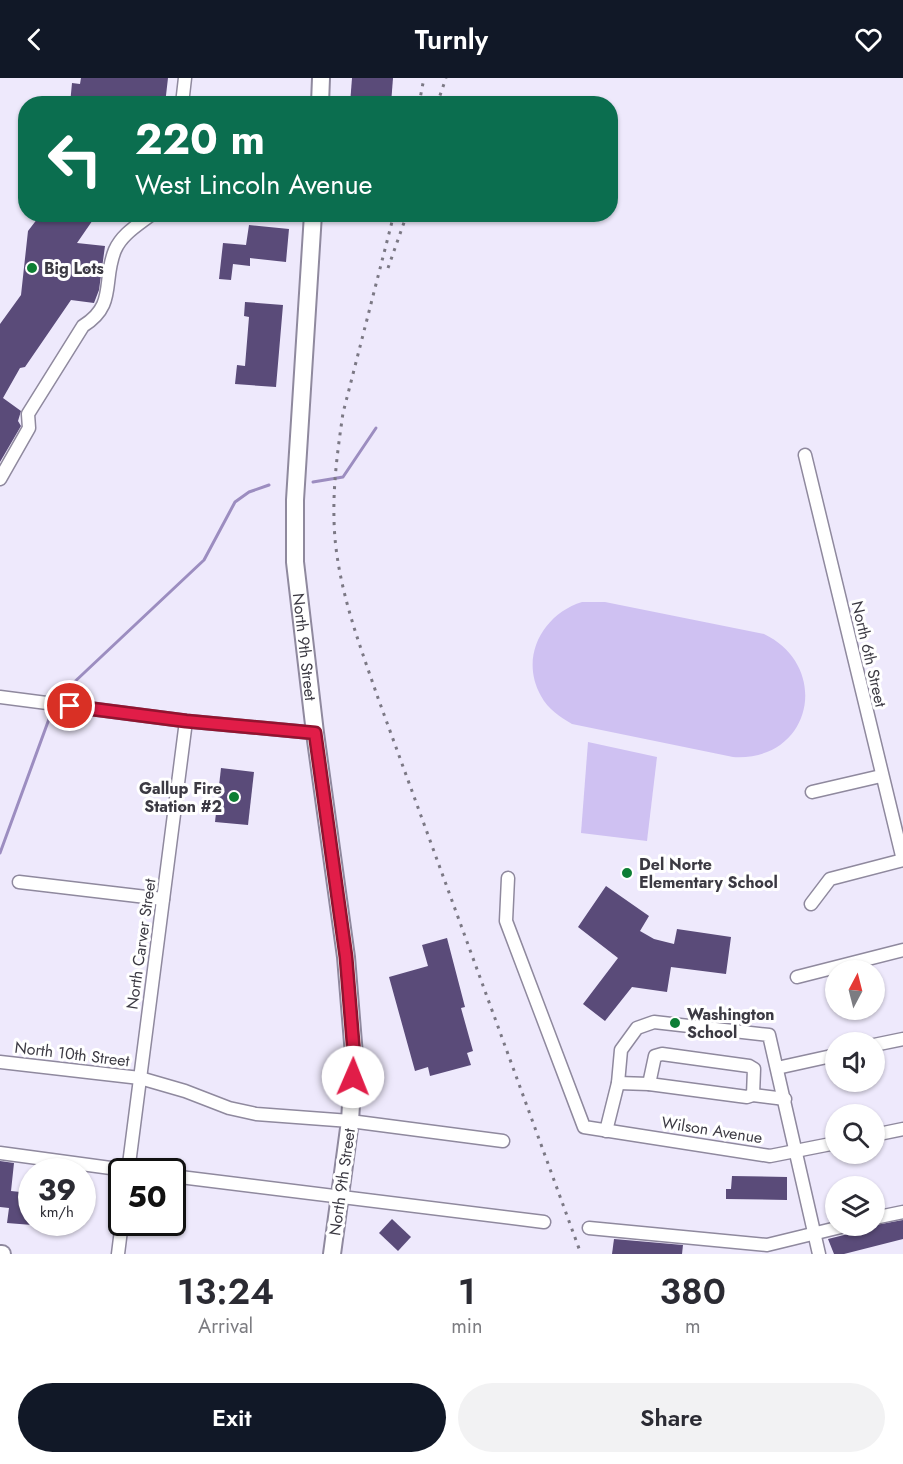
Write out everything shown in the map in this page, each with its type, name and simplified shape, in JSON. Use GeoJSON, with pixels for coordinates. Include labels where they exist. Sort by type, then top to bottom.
{"type":"FeatureCollection","features":[{"type":"Feature","properties":{"kind":"main road"},"geometry":{"type":"LineString","coordinates":[[320,96],[321,78]]}},
{"type":"Feature","properties":{"kind":"main road","name":"North 9th Street"},"geometry":{"type":"LineString","coordinates":[[312,222],[295,500],[295,562],[315,733],[346,957],[354,1055],[350,1121],[332,1254]]}},
{"type":"Feature","properties":{"kind":"street"},"geometry":{"type":"LineString","coordinates":[[183,96],[185,78]]}},
{"type":"Feature","properties":{"kind":"street"},"geometry":{"type":"LineString","coordinates":[[0,479],[29,429],[28,414],[82,326],[97,317],[105,300],[114,251],[124,235],[141,222]]}},
{"type":"Feature","properties":{"kind":"street","name":"North 6th Street"},"geometry":{"type":"LineString","coordinates":[[805,455],[903,860]]}},
{"type":"Feature","properties":{"kind":"street"},"geometry":{"type":"LineString","coordinates":[[0,698],[186,721],[315,733]]}},
{"type":"Feature","properties":{"kind":"street","name":"North Carver Street"},"geometry":{"type":"LineString","coordinates":[[133,1158],[140,1078],[186,721]]}},
{"type":"Feature","properties":{"kind":"street"},"geometry":{"type":"LineString","coordinates":[[812,792],[881,776]]}},
{"type":"Feature","properties":{"kind":"street"},"geometry":{"type":"LineString","coordinates":[[812,904],[830,879],[903,860]]}},
{"type":"Feature","properties":{"kind":"street","name":"Wilson Avenue"},"geometry":{"type":"LineString","coordinates":[[508,878],[506,921],[584,1127],[770,1156],[825,1145]]}},
{"type":"Feature","properties":{"kind":"street"},"geometry":{"type":"LineString","coordinates":[[19,882],[163,898]]}},
{"type":"Feature","properties":{"kind":"street"},"geometry":{"type":"LineString","coordinates":[[797,976],[903,950]]}},
{"type":"Feature","properties":{"kind":"street"},"geometry":{"type":"LineString","coordinates":[[606,1131],[618,1083],[621,1050],[637,1028],[654,1022],[770,1035],[819,1254]]}},
{"type":"Feature","properties":{"kind":"street"},"geometry":{"type":"LineString","coordinates":[[885,1043],[903,1039]]}},
{"type":"Feature","properties":{"kind":"street"},"geometry":{"type":"LineString","coordinates":[[649,1084],[655,1056],[662,1054],[749,1066],[754,1069],[753,1095]]}},
{"type":"Feature","properties":{"kind":"street"},"geometry":{"type":"LineString","coordinates":[[777,1068],[825,1057]]}},
{"type":"Feature","properties":{"kind":"street","name":"North 10th Street"},"geometry":{"type":"LineString","coordinates":[[0,1062],[140,1078],[185,1091],[229,1108],[256,1114],[350,1121],[503,1141]]}},
{"type":"Feature","properties":{"kind":"street"},"geometry":{"type":"LineString","coordinates":[[618,1083],[649,1084],[784,1099]]}},
{"type":"Feature","properties":{"kind":"street"},"geometry":{"type":"LineString","coordinates":[[885,1133],[903,1129]]}},
{"type":"Feature","properties":{"kind":"street"},"geometry":{"type":"LineString","coordinates":[[0,1153],[108,1168]]}},
{"type":"Feature","properties":{"kind":"street"},"geometry":{"type":"LineString","coordinates":[[186,1178],[544,1222]]}},
{"type":"Feature","properties":{"kind":"street"},"geometry":{"type":"LineString","coordinates":[[885,1216],[903,1212]]}},
{"type":"Feature","properties":{"kind":"street"},"geometry":{"type":"LineString","coordinates":[[589,1228],[761,1245],[825,1231]]}},
{"type":"Feature","properties":{"kind":"street"},"geometry":{"type":"LineString","coordinates":[[118,1254],[120,1236]]}},
{"type":"Feature","properties":{"kind":"shaded area"},"geometry":{"type":"Polygon","coordinates":[[[582,602],[605,602],[764,634],[785,649],[799,668],[805,689],[804,710],[795,729],[781,745],[760,755],[733,757],[572,724],[547,705],[541,696],[535,681],[534,652],[546,627],[556,616],[582,602]]]}},
{"type":"Feature","properties":{"kind":"shaded area"},"geometry":{"type":"Polygon","coordinates":[[[588,742],[657,757],[647,841],[581,833],[588,742]]]}},
{"type":"Feature","properties":{"kind":"building"},"geometry":{"type":"Polygon","coordinates":[[[81,78],[168,78],[166,96],[71,96],[72,83],[80,84],[81,78]]]}},
{"type":"Feature","properties":{"kind":"building"},"geometry":{"type":"Polygon","coordinates":[[[352,78],[393,78],[392,96],[351,96],[352,78]]]}},
{"type":"Feature","properties":{"kind":"building"},"geometry":{"type":"Polygon","coordinates":[[[35,222],[91,222],[77,243],[105,246],[99,290],[94,303],[71,300],[25,367],[20,368],[3,398],[21,411],[18,421],[21,426],[0,462],[0,324],[21,295],[28,231],[35,222]]]}},
{"type":"Feature","properties":{"kind":"building"},"geometry":{"type":"Polygon","coordinates":[[[249,225],[289,229],[286,262],[250,258],[250,266],[233,264],[231,280],[219,279],[223,243],[246,245],[249,225]]]}},
{"type":"Feature","properties":{"kind":"building"},"geometry":{"type":"Polygon","coordinates":[[[245,302],[283,305],[276,387],[235,384],[237,365],[245,366],[249,317],[244,316],[245,302]]]}},
{"type":"Feature","properties":{"kind":"building","name":"Gallup Fire Station #2"},"geometry":{"type":"Polygon","coordinates":[[[221,768],[254,772],[248,825],[215,822],[221,768]]]}},
{"type":"Feature","properties":{"kind":"building","name":"Washington School"},"geometry":{"type":"Polygon","coordinates":[[[606,886],[649,916],[640,931],[654,939],[674,944],[677,929],[731,937],[726,974],[671,967],[667,992],[632,987],[605,1021],[583,1004],[618,958],[578,927],[606,886]]]}},
{"type":"Feature","properties":{"kind":"building"},"geometry":{"type":"Polygon","coordinates":[[[447,938],[465,1007],[461,1008],[473,1051],[467,1053],[471,1065],[430,1076],[428,1067],[415,1071],[389,977],[428,966],[422,945],[447,938]]]}},
{"type":"Feature","properties":{"kind":"building"},"geometry":{"type":"Polygon","coordinates":[[[0,1161],[14,1163],[11,1191],[18,1192],[18,1224],[7,1223],[9,1208],[0,1207],[0,1161]]]}},
{"type":"Feature","properties":{"kind":"building"},"geometry":{"type":"Polygon","coordinates":[[[732,1176],[787,1177],[787,1200],[726,1199],[726,1189],[731,1189],[732,1176]]]}},
{"type":"Feature","properties":{"kind":"building"},"geometry":{"type":"Polygon","coordinates":[[[392,1219],[411,1237],[398,1251],[379,1233],[392,1219]]]}},
{"type":"Feature","properties":{"kind":"building"},"geometry":{"type":"Polygon","coordinates":[[[903,1220],[903,1239],[844,1254],[834,1254],[828,1239],[840,1236],[885,1236],[885,1223],[903,1220]]]}},
{"type":"Feature","properties":{"kind":"building"},"geometry":{"type":"Polygon","coordinates":[[[614,1239],[683,1245],[682,1254],[612,1254],[614,1239]]]}},
{"type":"Feature","properties":{"kind":"waterway"},"geometry":{"type":"LineString","coordinates":[[313,482],[343,477],[376,428]]}},
{"type":"Feature","properties":{"kind":"waterway"},"geometry":{"type":"LineString","coordinates":[[68,688],[204,560],[235,502],[249,492],[269,485]]}},
{"type":"Feature","properties":{"kind":"waterway"},"geometry":{"type":"LineString","coordinates":[[0,853],[49,719]]}},
{"type":"Feature","properties":{"kind":"railway"},"geometry":{"type":"LineString","coordinates":[[421,96],[424,78]]}},
{"type":"Feature","properties":{"kind":"railway"},"geometry":{"type":"LineString","coordinates":[[440,96],[446,78]]}},
{"type":"Feature","properties":{"kind":"railway"},"geometry":{"type":"LineString","coordinates":[[392,222],[343,413],[334,492],[338,565],[349,610],[378,698],[581,1254]]}},
{"type":"Feature","properties":{"kind":"railway"},"geometry":{"type":"LineString","coordinates":[[388,268],[404,222]]}},
{"type":"Feature","properties":{"kind":"place","name":"Big Lots"},"geometry":{"type":"Point","coordinates":[32,268]}},
{"type":"Feature","properties":{"kind":"place","name":"Gallup Fire Station #2"},"geometry":{"type":"Point","coordinates":[234,797]}},
{"type":"Feature","properties":{"kind":"place","name":"Del Norte Elementary School"},"geometry":{"type":"Point","coordinates":[627,873]}},
{"type":"Feature","properties":{"kind":"place","name":"Washington School"},"geometry":{"type":"Point","coordinates":[675,1023]}},
{"type":"Feature","properties":{"kind":"route"},"geometry":{"type":"LineString","coordinates":[[70,706],[186,721],[315,733],[346,957],[354,1055],[353,1077]]}}]}
